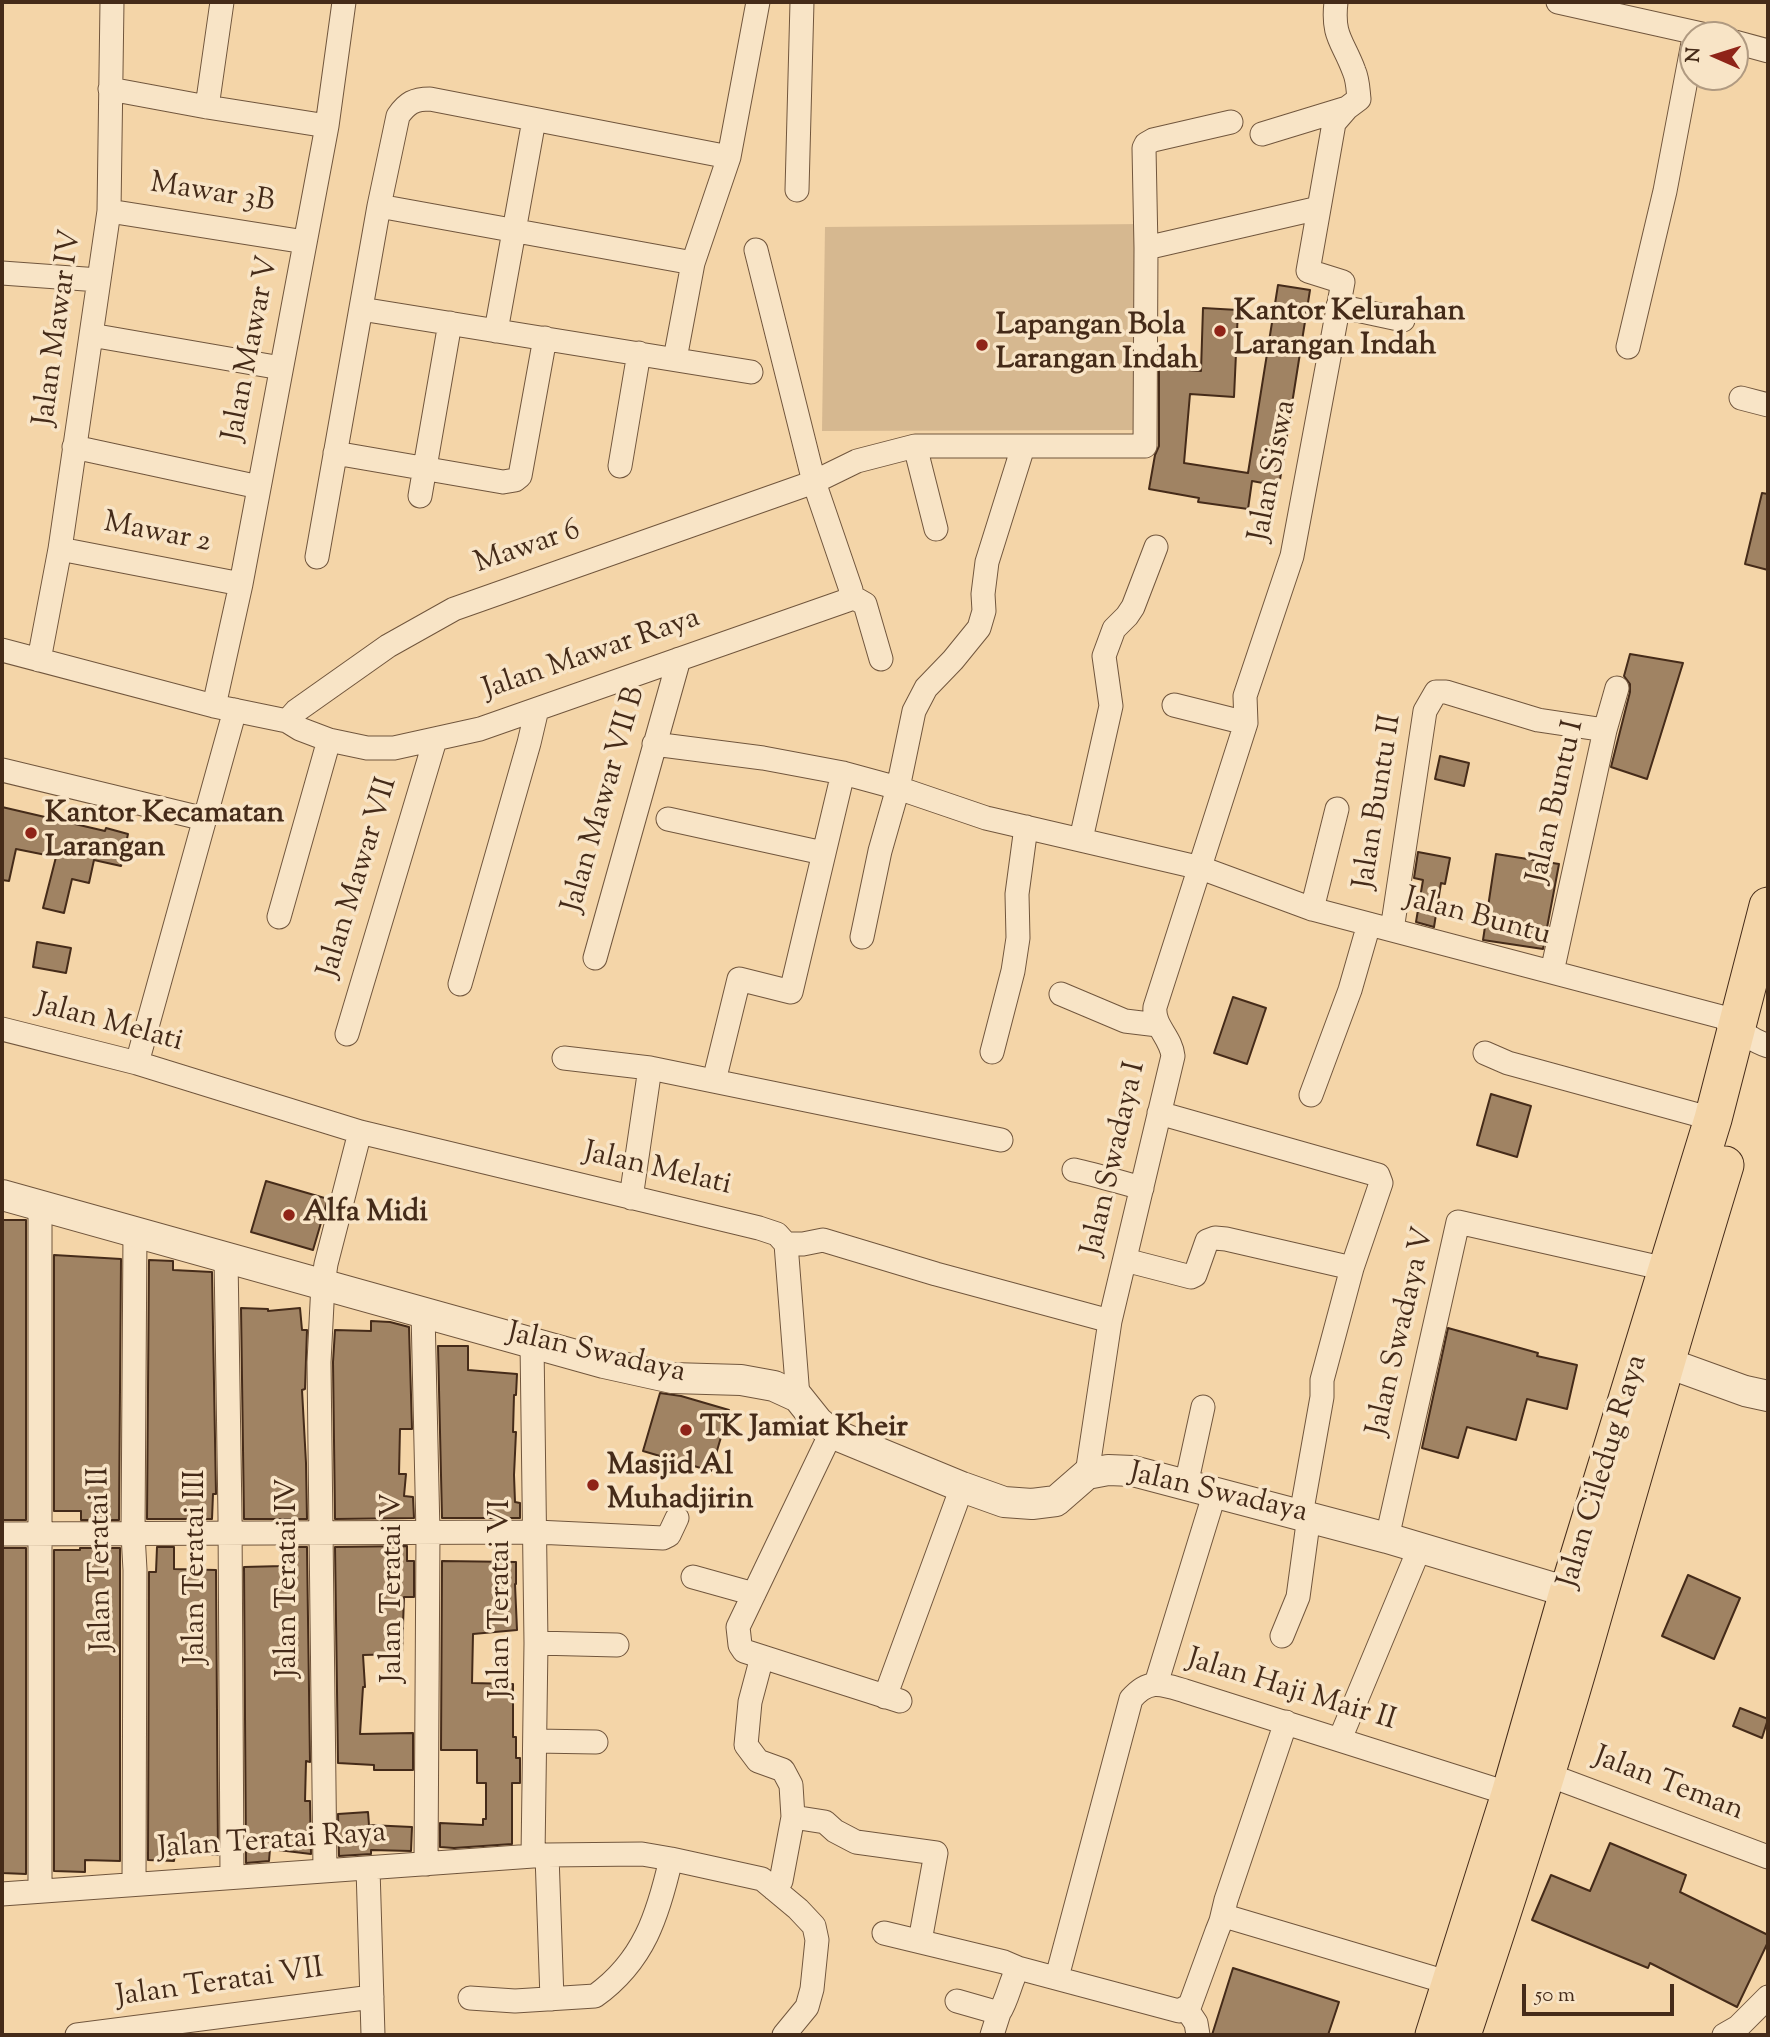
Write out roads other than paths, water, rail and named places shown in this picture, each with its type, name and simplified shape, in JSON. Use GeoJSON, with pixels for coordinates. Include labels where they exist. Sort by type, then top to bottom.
{"type":"FeatureCollection","features":[{"type":"Feature","properties":{"kind":"main road","name":"Jalan Ciledug Raya"},"geometry":{"type":"LineString","coordinates":[[1434,2035],[1463,1988],[1546,1774],[1587,1637],[1665,1362],[1727,1158],[1758,1031],[1768,906]]}},
{"type":"Feature","properties":{"kind":"main road","name":"Jalan Ciledug Raya"},"geometry":{"type":"LineString","coordinates":[[1462,2035],[1463,1988],[1510,1794],[1568,1592],[1713,1119],[1758,1031]]}},
{"type":"Feature","properties":{"kind":"street","name":"Jalan Mawar IV"},"geometry":{"type":"LineString","coordinates":[[39,660],[60,549],[109,211],[112,2]]}},
{"type":"Feature","properties":{"kind":"street"},"geometry":{"type":"LineString","coordinates":[[207,107],[222,2]]}},
{"type":"Feature","properties":{"kind":"street","name":"Jalan Mawar V"},"geometry":{"type":"LineString","coordinates":[[137,1063],[205,819],[225,708],[241,584],[327,126],[344,2]]}},
{"type":"Feature","properties":{"kind":"street"},"geometry":{"type":"LineString","coordinates":[[675,359],[693,263],[729,157],[758,2]]}},
{"type":"Feature","properties":{"kind":"street"},"geometry":{"type":"LineString","coordinates":[[797,190],[802,2]]}},
{"type":"Feature","properties":{"kind":"street","name":"Jalan Siswa"},"geometry":{"type":"LineString","coordinates":[[1201,868],[1246,723],[1245,696],[1292,556],[1343,282],[1308,271],[1334,123],[1359,99],[1355,73],[1336,32],[1336,2]]}},
{"type":"Feature","properties":{"kind":"street"},"geometry":{"type":"LineString","coordinates":[[1558,2],[1617,8],[1679,30]]}},
{"type":"Feature","properties":{"kind":"street"},"geometry":{"type":"LineString","coordinates":[[1749,46],[1768,51]]}},
{"type":"Feature","properties":{"kind":"street"},"geometry":{"type":"LineString","coordinates":[[110,89],[327,126]]}},
{"type":"Feature","properties":{"kind":"street"},"geometry":{"type":"LineString","coordinates":[[1628,347],[1686,91]]}},
{"type":"Feature","properties":{"kind":"street"},"geometry":{"type":"LineString","coordinates":[[317,557],[379,206],[398,116],[405,106],[416,99],[430,99],[729,157]]}},
{"type":"Feature","properties":{"kind":"street"},"geometry":{"type":"LineString","coordinates":[[1262,134],[1347,108]]}},
{"type":"Feature","properties":{"kind":"street"},"geometry":{"type":"LineString","coordinates":[[496,331],[534,121]]}},
{"type":"Feature","properties":{"kind":"street"},"geometry":{"type":"LineString","coordinates":[[1231,122],[1153,140],[1146,144],[1146,248],[1319,208]]}},
{"type":"Feature","properties":{"kind":"street"},"geometry":{"type":"LineString","coordinates":[[379,206],[693,263]]}},
{"type":"Feature","properties":{"kind":"street","name":"Mawar 3B"},"geometry":{"type":"LineString","coordinates":[[109,211],[305,242]]}},
{"type":"Feature","properties":{"kind":"street","name":"Mawar 6"},"geometry":{"type":"LineString","coordinates":[[287,721],[296,711],[388,646],[454,609],[814,482],[857,461],[915,446],[1145,446],[1146,248]]}},
{"type":"Feature","properties":{"kind":"street"},"geometry":{"type":"LineString","coordinates":[[756,250],[814,482],[851,590],[850,596],[865,604],[881,659]]}},
{"type":"Feature","properties":{"kind":"street"},"geometry":{"type":"LineString","coordinates":[[2,273],[99,280]]}},
{"type":"Feature","properties":{"kind":"street"},"geometry":{"type":"LineString","coordinates":[[1338,306],[1403,320]]}},
{"type":"Feature","properties":{"kind":"street"},"geometry":{"type":"LineString","coordinates":[[361,309],[751,372]]}},
{"type":"Feature","properties":{"kind":"street"},"geometry":{"type":"LineString","coordinates":[[420,496],[450,323]]}},
{"type":"Feature","properties":{"kind":"street"},"geometry":{"type":"LineString","coordinates":[[91,335],[281,368]]}},
{"type":"Feature","properties":{"kind":"street"},"geometry":{"type":"LineString","coordinates":[[335,453],[503,482],[515,480],[520,475],[545,338]]}},
{"type":"Feature","properties":{"kind":"street"},"geometry":{"type":"LineString","coordinates":[[620,466],[639,354]]}},
{"type":"Feature","properties":{"kind":"street"},"geometry":{"type":"LineString","coordinates":[[1741,398],[1768,405]]}},
{"type":"Feature","properties":{"kind":"street"},"geometry":{"type":"LineString","coordinates":[[915,446],[936,529]]}},
{"type":"Feature","properties":{"kind":"street"},"geometry":{"type":"LineString","coordinates":[[75,447],[259,487]]}},
{"type":"Feature","properties":{"kind":"street"},"geometry":{"type":"LineString","coordinates":[[862,937],[914,711],[926,688],[979,628],[984,611],[987,562],[1023,447]]}},
{"type":"Feature","properties":{"kind":"street"},"geometry":{"type":"LineString","coordinates":[[1081,839],[1111,706],[1104,656],[1114,629],[1133,607],[1156,547]]}},
{"type":"Feature","properties":{"kind":"street","name":"Mawar 2"},"geometry":{"type":"LineString","coordinates":[[60,549],[241,584]]}},
{"type":"Feature","properties":{"kind":"street","name":"Jalan Mawar Raya"},"geometry":{"type":"LineString","coordinates":[[2,650],[225,708],[287,721],[329,740],[367,748],[394,748],[480,729],[848,600],[850,596]]}},
{"type":"Feature","properties":{"kind":"street","name":"Jalan Mawar VII B"},"geometry":{"type":"LineString","coordinates":[[595,958],[679,659]]}},
{"type":"Feature","properties":{"kind":"street","name":"Jalan Buntu I"},"geometry":{"type":"LineString","coordinates":[[1552,972],[1605,730],[1617,688]]}},
{"type":"Feature","properties":{"kind":"street","name":"Jalan Buntu II"},"geometry":{"type":"LineString","coordinates":[[1392,930],[1425,711],[1436,692],[1446,692],[1538,720],[1605,730]]}},
{"type":"Feature","properties":{"kind":"street"},"geometry":{"type":"LineString","coordinates":[[1174,705],[1246,723]]}},
{"type":"Feature","properties":{"kind":"street"},"geometry":{"type":"LineString","coordinates":[[460,984],[530,743],[537,709]]}},
{"type":"Feature","properties":{"kind":"street"},"geometry":{"type":"LineString","coordinates":[[279,916],[329,740]]}},
{"type":"Feature","properties":{"kind":"street","name":"Jalan Mawar VII"},"geometry":{"type":"LineString","coordinates":[[347,1034],[435,740]]}},
{"type":"Feature","properties":{"kind":"street","name":"Jalan Buntu"},"geometry":{"type":"LineString","coordinates":[[654,744],[763,758],[843,773],[898,788],[986,818],[1201,868],[1312,909],[1722,1017],[1758,1031]]}},
{"type":"Feature","properties":{"kind":"street"},"geometry":{"type":"LineString","coordinates":[[2,770],[205,819]]}},
{"type":"Feature","properties":{"kind":"street"},"geometry":{"type":"LineString","coordinates":[[714,1081],[739,979],[791,992],[843,773]]}},
{"type":"Feature","properties":{"kind":"street"},"geometry":{"type":"LineString","coordinates":[[1312,909],[1337,809]]}},
{"type":"Feature","properties":{"kind":"street"},"geometry":{"type":"LineString","coordinates":[[668,819],[823,853]]}},
{"type":"Feature","properties":{"kind":"street"},"geometry":{"type":"LineString","coordinates":[[992,1052],[1013,971],[1018,938],[1017,894],[1026,827]]}},
{"type":"Feature","properties":{"kind":"street","name":"Jalan Swadaya I"},"geometry":{"type":"LineString","coordinates":[[1087,1474],[1110,1321],[1173,1056],[1172,1048],[1155,1020],[1155,1007],[1201,868]]}},
{"type":"Feature","properties":{"kind":"street"},"geometry":{"type":"LineString","coordinates":[[1311,1095],[1350,990],[1369,924]]}},
{"type":"Feature","properties":{"kind":"street"},"geometry":{"type":"LineString","coordinates":[[1061,994],[1125,1021],[1158,1025]]}},
{"type":"Feature","properties":{"kind":"street","name":"Jalan Melati"},"geometry":{"type":"LineString","coordinates":[[2,1028],[137,1063],[360,1132],[759,1228],[777,1234],[786,1244]]}},
{"type":"Feature","properties":{"kind":"street"},"geometry":{"type":"LineString","coordinates":[[1485,1053],[1508,1063],[1713,1119]]}},
{"type":"Feature","properties":{"kind":"street"},"geometry":{"type":"LineString","coordinates":[[564,1058],[650,1068],[1001,1140]]}},
{"type":"Feature","properties":{"kind":"street"},"geometry":{"type":"LineString","coordinates":[[631,1198],[650,1068]]}},
{"type":"Feature","properties":{"kind":"street"},"geometry":{"type":"LineString","coordinates":[[1159,1113],[1378,1175],[1381,1183],[1352,1268],[1322,1380],[1298,1597],[1282,1636]]}},
{"type":"Feature","properties":{"kind":"street"},"geometry":{"type":"LineString","coordinates":[[323,1284],[360,1132]]}},
{"type":"Feature","properties":{"kind":"street"},"geometry":{"type":"LineString","coordinates":[[1074,1170],[1142,1188]]}},
{"type":"Feature","properties":{"kind":"street","name":"Jalan Swadaya"},"geometry":{"type":"LineString","coordinates":[[2,1195],[604,1363],[672,1378],[741,1380],[774,1386],[799,1397],[818,1422],[831,1433],[1004,1502],[1032,1504],[1056,1501],[1087,1474],[1108,1470],[1133,1471],[1305,1515],[1568,1592]]}},
{"type":"Feature","properties":{"kind":"street"},"geometry":{"type":"LineString","coordinates":[[40,1205],[40,1891]]}},
{"type":"Feature","properties":{"kind":"street","name":"Jalan Swadaya V"},"geometry":{"type":"LineString","coordinates":[[1387,1538],[1458,1222],[1666,1269]]}},
{"type":"Feature","properties":{"kind":"street","name":"Jalan Teratai II"},"geometry":{"type":"LineString","coordinates":[[134,1884],[135,1570],[132,1534],[135,1232]]}},
{"type":"Feature","properties":{"kind":"street"},"geometry":{"type":"LineString","coordinates":[[1125,1260],[1191,1277],[1195,1275],[1207,1241],[1226,1238],[1352,1268]]}},
{"type":"Feature","properties":{"kind":"street"},"geometry":{"type":"LineString","coordinates":[[799,1397],[786,1244],[823,1240],[1110,1321]]}},
{"type":"Feature","properties":{"kind":"street","name":"Jalan Teratai III"},"geometry":{"type":"LineString","coordinates":[[226,1257],[232,1877]]}},
{"type":"Feature","properties":{"kind":"street","name":"Jalan Teratai IV"},"geometry":{"type":"LineString","coordinates":[[323,1284],[319,1362],[325,1871]]}},
{"type":"Feature","properties":{"kind":"street","name":"Jalan Teratai V"},"geometry":{"type":"LineString","coordinates":[[423,1312],[428,1533],[426,1864]]}},
{"type":"Feature","properties":{"kind":"street","name":"Jalan Teratai VI"},"geometry":{"type":"LineString","coordinates":[[533,1343],[535,1741],[540,1855],[552,1999]]}},
{"type":"Feature","properties":{"kind":"street"},"geometry":{"type":"LineString","coordinates":[[1665,1362],[1745,1391],[1768,1396]]}},
{"type":"Feature","properties":{"kind":"street"},"geometry":{"type":"LineString","coordinates":[[1186,1485],[1203,1407]]}},
{"type":"Feature","properties":{"kind":"street"},"geometry":{"type":"LineString","coordinates":[[831,1433],[738,1628],[740,1646],[744,1651],[892,1699],[962,1487]]}},
{"type":"Feature","properties":{"kind":"street"},"geometry":{"type":"LineString","coordinates":[[1156,1685],[1215,1492]]}},
{"type":"Feature","properties":{"kind":"street"},"geometry":{"type":"LineString","coordinates":[[2,1534],[536,1532],[663,1538],[669,1535],[677,1518]]}},
{"type":"Feature","properties":{"kind":"street"},"geometry":{"type":"LineString","coordinates":[[1340,1739],[1420,1547]]}},
{"type":"Feature","properties":{"kind":"street"},"geometry":{"type":"LineString","coordinates":[[692,1577],[754,1594]]}},
{"type":"Feature","properties":{"kind":"street"},"geometry":{"type":"LineString","coordinates":[[536,1643],[617,1645]]}},
{"type":"Feature","properties":{"kind":"street"},"geometry":{"type":"LineString","coordinates":[[762,1657],[750,1702],[747,1745],[758,1761],[783,1770],[791,1785],[793,1817],[781,1881],[774,1889]]}},
{"type":"Feature","properties":{"kind":"street","name":"Jalan Haji Mair II"},"geometry":{"type":"LineString","coordinates":[[1057,1977],[1131,1699],[1145,1686],[1163,1685],[1185,1691],[1510,1794]]}},
{"type":"Feature","properties":{"kind":"street"},"geometry":{"type":"LineString","coordinates":[[884,1933],[1179,2011],[1186,2008],[1190,2005],[1221,1921],[1286,1722]]}},
{"type":"Feature","properties":{"kind":"street"},"geometry":{"type":"LineString","coordinates":[[535,1741],[596,1742]]}},
{"type":"Feature","properties":{"kind":"street","name":"Jalan Teman"},"geometry":{"type":"LineString","coordinates":[[1546,1774],[1768,1857]]}},
{"type":"Feature","properties":{"kind":"street"},"geometry":{"type":"LineString","coordinates":[[793,1817],[825,1822],[835,1831],[856,1842],[936,1853],[920,1941]]}},
{"type":"Feature","properties":{"kind":"street","name":"Jalan Teratai Raya"},"geometry":{"type":"LineString","coordinates":[[2,1894],[540,1855],[642,1854],[671,1858],[762,1879],[814,1926],[817,1940],[812,1989],[807,2007],[784,2035]]}},
{"type":"Feature","properties":{"kind":"street"},"geometry":{"type":"LineString","coordinates":[[470,1997],[515,2001],[595,1996],[634,1958],[646,1940],[665,1886],[671,1858]]}},
{"type":"Feature","properties":{"kind":"street"},"geometry":{"type":"LineString","coordinates":[[368,1868],[373,2035]]}},
{"type":"Feature","properties":{"kind":"street"},"geometry":{"type":"LineString","coordinates":[[1221,1921],[1228,1917],[1234,1918],[1463,1988]]}},
{"type":"Feature","properties":{"kind":"street"},"geometry":{"type":"LineString","coordinates":[[992,2035],[1018,1968]]}},
{"type":"Feature","properties":{"kind":"street","name":"Jalan Teratai VII"},"geometry":{"type":"LineString","coordinates":[[77,2035],[372,1997]]}},
{"type":"Feature","properties":{"kind":"street"},"geometry":{"type":"LineString","coordinates":[[1737,2032],[1768,1997]]}},
{"type":"Feature","properties":{"kind":"street"},"geometry":{"type":"LineString","coordinates":[[957,2001],[999,2013]]}},
{"type":"Feature","properties":{"kind":"street"},"geometry":{"type":"LineString","coordinates":[[1186,2008],[1196,2023],[1198,2035]]}},
{"type":"Feature","properties":{"kind":"place","name":"Kantor Kelurahan Larangan Indah"},"geometry":{"type":"Point","coordinates":[1220,331]}},
{"type":"Feature","properties":{"kind":"place","name":"Lapangan Bola Larangan Indah"},"geometry":{"type":"Point","coordinates":[982,345]}},
{"type":"Feature","properties":{"kind":"place","name":"Kantor Kecamatan Larangan"},"geometry":{"type":"Point","coordinates":[31,833]}},
{"type":"Feature","properties":{"kind":"place","name":"Alfa Midi"},"geometry":{"type":"Point","coordinates":[289,1215]}},
{"type":"Feature","properties":{"kind":"place","name":"TK Jamiat Kheir"},"geometry":{"type":"Point","coordinates":[686,1430]}},
{"type":"Feature","properties":{"kind":"place","name":"Masjid Al Muhadjirin"},"geometry":{"type":"Point","coordinates":[593,1485]}}]}
